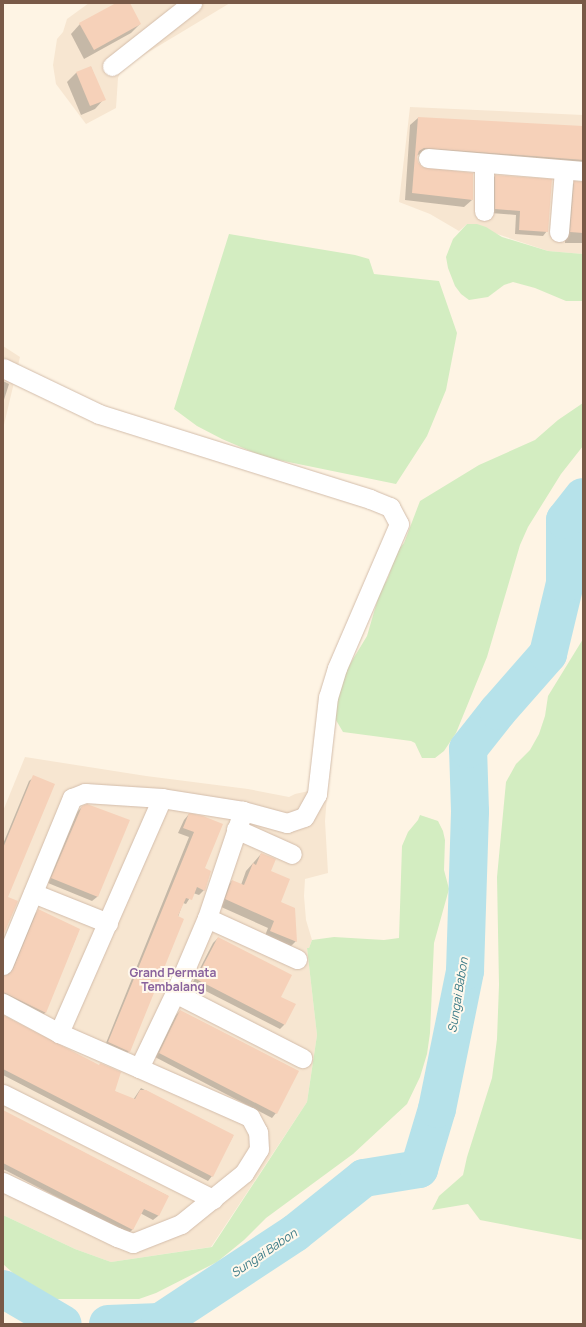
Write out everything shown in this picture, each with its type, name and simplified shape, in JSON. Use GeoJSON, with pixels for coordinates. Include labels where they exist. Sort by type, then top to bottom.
{"type":"FeatureCollection","features":[{"type":"Feature","properties":{"kind":"street"},"geometry":{"type":"LineString","coordinates":[[112,66],[192,3]]}},
{"type":"Feature","properties":{"kind":"street"},"geometry":{"type":"LineString","coordinates":[[428,158],[583,171]]}},
{"type":"Feature","properties":{"kind":"street"},"geometry":{"type":"LineString","coordinates":[[484,163],[484,211]]}},
{"type":"Feature","properties":{"kind":"street"},"geometry":{"type":"LineString","coordinates":[[559,232],[564,170]]}},
{"type":"Feature","properties":{"kind":"street"},"geometry":{"type":"LineString","coordinates":[[3,368],[99,414],[390,507],[399,524],[337,668],[328,696],[317,794],[304,817],[287,823],[243,811],[162,798],[85,793],[72,798],[3,965]]}},
{"type":"Feature","properties":{"kind":"street"},"geometry":{"type":"LineString","coordinates":[[59,1033],[162,798]]}},
{"type":"Feature","properties":{"kind":"street"},"geometry":{"type":"LineString","coordinates":[[139,1068],[175,993],[207,918],[243,811]]}},
{"type":"Feature","properties":{"kind":"street"},"geometry":{"type":"LineString","coordinates":[[236,829],[292,854]]}},
{"type":"Feature","properties":{"kind":"street"},"geometry":{"type":"LineString","coordinates":[[33,893],[108,923]]}},
{"type":"Feature","properties":{"kind":"street"},"geometry":{"type":"LineString","coordinates":[[207,918],[297,959]]}},
{"type":"Feature","properties":{"kind":"street"},"geometry":{"type":"LineString","coordinates":[[175,993],[302,1058]]}},
{"type":"Feature","properties":{"kind":"street"},"geometry":{"type":"LineString","coordinates":[[3,1003],[59,1033],[250,1116],[258,1132],[259,1149],[244,1173],[181,1224],[134,1243],[117,1237],[3,1182]]}},
{"type":"Feature","properties":{"kind":"street"},"geometry":{"type":"LineString","coordinates":[[3,1094],[213,1198]]}},
{"type":"Feature","properties":{"kind":"shaded area"},"geometry":{"type":"Polygon","coordinates":[[[89,3],[230,3],[122,68],[118,78],[116,108],[86,124],[56,84],[53,65],[57,39],[63,32],[67,19],[89,3]]]}},
{"type":"Feature","properties":{"kind":"shaded area"},"geometry":{"type":"Polygon","coordinates":[[[410,107],[583,115],[583,254],[548,251],[467,224],[459,231],[430,214],[399,202],[410,107]]]}},
{"type":"Feature","properties":{"kind":"shaded area"},"geometry":{"type":"Polygon","coordinates":[[[3,346],[20,357],[3,429],[3,346]]]}},
{"type":"Feature","properties":{"kind":"shaded area"},"geometry":{"type":"Polygon","coordinates":[[[25,757],[146,776],[248,789],[289,797],[309,791],[327,796],[325,821],[328,873],[305,879],[304,896],[306,920],[312,940],[309,948],[307,948],[317,1035],[307,1102],[211,1247],[111,1262],[75,1249],[3,1215],[3,811],[25,757]]]}},
{"type":"Feature","properties":{"kind":"green space"},"geometry":{"type":"Polygon","coordinates":[[[467,224],[477,224],[486,227],[502,237],[548,251],[583,254],[583,301],[566,301],[535,288],[513,282],[504,285],[488,297],[469,300],[461,294],[455,286],[448,268],[446,257],[453,239],[467,224]]]}},
{"type":"Feature","properties":{"kind":"green space"},"geometry":{"type":"Polygon","coordinates":[[[229,234],[355,255],[369,259],[374,274],[439,281],[457,333],[446,390],[427,436],[396,484],[264,457],[222,439],[197,426],[174,409],[229,234]]]}},
{"type":"Feature","properties":{"kind":"green space"},"geometry":{"type":"Polygon","coordinates":[[[583,403],[583,446],[561,474],[528,527],[520,545],[487,657],[456,733],[444,751],[435,758],[422,758],[415,743],[411,741],[343,732],[333,715],[344,674],[367,636],[381,588],[387,580],[398,550],[404,543],[420,501],[479,465],[535,440],[558,420],[583,403]]]}},
{"type":"Feature","properties":{"kind":"green space"},"geometry":{"type":"Polygon","coordinates":[[[583,639],[583,1240],[480,1220],[468,1204],[432,1210],[439,1196],[463,1175],[467,1157],[492,1078],[497,1039],[499,985],[497,877],[506,782],[516,764],[530,750],[539,734],[545,716],[548,696],[583,639]]]}},
{"type":"Feature","properties":{"kind":"green space"},"geometry":{"type":"Polygon","coordinates":[[[420,815],[438,821],[443,831],[445,840],[444,870],[449,889],[434,943],[430,1033],[427,1054],[420,1077],[407,1104],[353,1154],[266,1218],[244,1240],[217,1262],[156,1293],[139,1299],[54,1299],[36,1294],[3,1264],[3,1215],[75,1249],[111,1262],[212,1247],[307,1102],[317,1035],[307,948],[309,948],[312,940],[334,937],[384,940],[399,938],[402,846],[408,832],[418,820],[420,815]]]}},
{"type":"Feature","properties":{"kind":"building"},"geometry":{"type":"Polygon","coordinates":[[[116,3],[130,3],[141,24],[94,50],[79,23],[116,3]]]}},
{"type":"Feature","properties":{"kind":"building"},"geometry":{"type":"Polygon","coordinates":[[[91,66],[106,100],[90,106],[76,72],[91,66]]]}},
{"type":"Feature","properties":{"kind":"building"},"geometry":{"type":"Polygon","coordinates":[[[418,117],[583,126],[583,160],[424,148],[419,151],[417,157],[418,162],[422,167],[473,173],[473,200],[412,193],[418,117]]]}},
{"type":"Feature","properties":{"kind":"building"},"geometry":{"type":"Polygon","coordinates":[[[495,175],[552,179],[548,232],[519,230],[520,211],[495,209],[495,175]]]}},
{"type":"Feature","properties":{"kind":"building"},"geometry":{"type":"Polygon","coordinates":[[[574,181],[583,182],[583,233],[570,232],[574,181]]]}},
{"type":"Feature","properties":{"kind":"building"},"geometry":{"type":"Polygon","coordinates":[[[33,775],[55,784],[8,897],[18,901],[3,936],[3,848],[33,775]]]}},
{"type":"Feature","properties":{"kind":"building"},"geometry":{"type":"Polygon","coordinates":[[[87,804],[130,820],[98,897],[51,878],[82,806],[87,804]]]}},
{"type":"Feature","properties":{"kind":"building"},"geometry":{"type":"Polygon","coordinates":[[[189,813],[203,816],[223,824],[205,868],[211,871],[205,891],[197,887],[192,900],[186,898],[178,916],[184,919],[130,1052],[108,1042],[194,832],[183,828],[189,813]]]}},
{"type":"Feature","properties":{"kind":"building"},"geometry":{"type":"Polygon","coordinates":[[[261,853],[276,859],[271,871],[290,879],[281,902],[295,908],[297,942],[270,931],[274,921],[225,899],[232,880],[244,885],[253,863],[256,865],[261,853]]]}},
{"type":"Feature","properties":{"kind":"building"},"geometry":{"type":"Polygon","coordinates":[[[38,909],[80,929],[46,1013],[3,992],[3,976],[9,974],[13,969],[38,909]]]}},
{"type":"Feature","properties":{"kind":"building"},"geometry":{"type":"Polygon","coordinates":[[[218,937],[292,975],[281,997],[296,1004],[285,1025],[196,979],[218,937]]]}},
{"type":"Feature","properties":{"kind":"building"},"geometry":{"type":"Polygon","coordinates":[[[180,1010],[299,1071],[277,1114],[159,1053],[180,1010]]]}},
{"type":"Feature","properties":{"kind":"building"},"geometry":{"type":"Polygon","coordinates":[[[3,1015],[99,1065],[100,1063],[121,1072],[115,1091],[135,1099],[140,1090],[146,1090],[234,1135],[213,1177],[3,1069],[3,1015]]]}},
{"type":"Feature","properties":{"kind":"building"},"geometry":{"type":"Polygon","coordinates":[[[3,1110],[169,1196],[159,1216],[144,1209],[133,1230],[3,1163],[3,1110]]]}},
{"type":"Feature","properties":{"kind":"waterway","name":"Sungai Babon"},"geometry":{"type":"LineString","coordinates":[[108,1324],[160,1322],[295,1233],[364,1178],[419,1169],[437,1109],[465,971],[470,811],[468,749],[498,711],[548,654],[565,583],[565,520],[583,497]]}},
{"type":"Feature","properties":{"kind":"waterway","name":"Sungai Babon"},"geometry":{"type":"LineString","coordinates":[[3,1289],[63,1324]]}},
{"type":"Feature","properties":{"kind":"district","name":"Grand Permata Tembalang"},"geometry":{"type":"Point","coordinates":[173,980]}}]}
